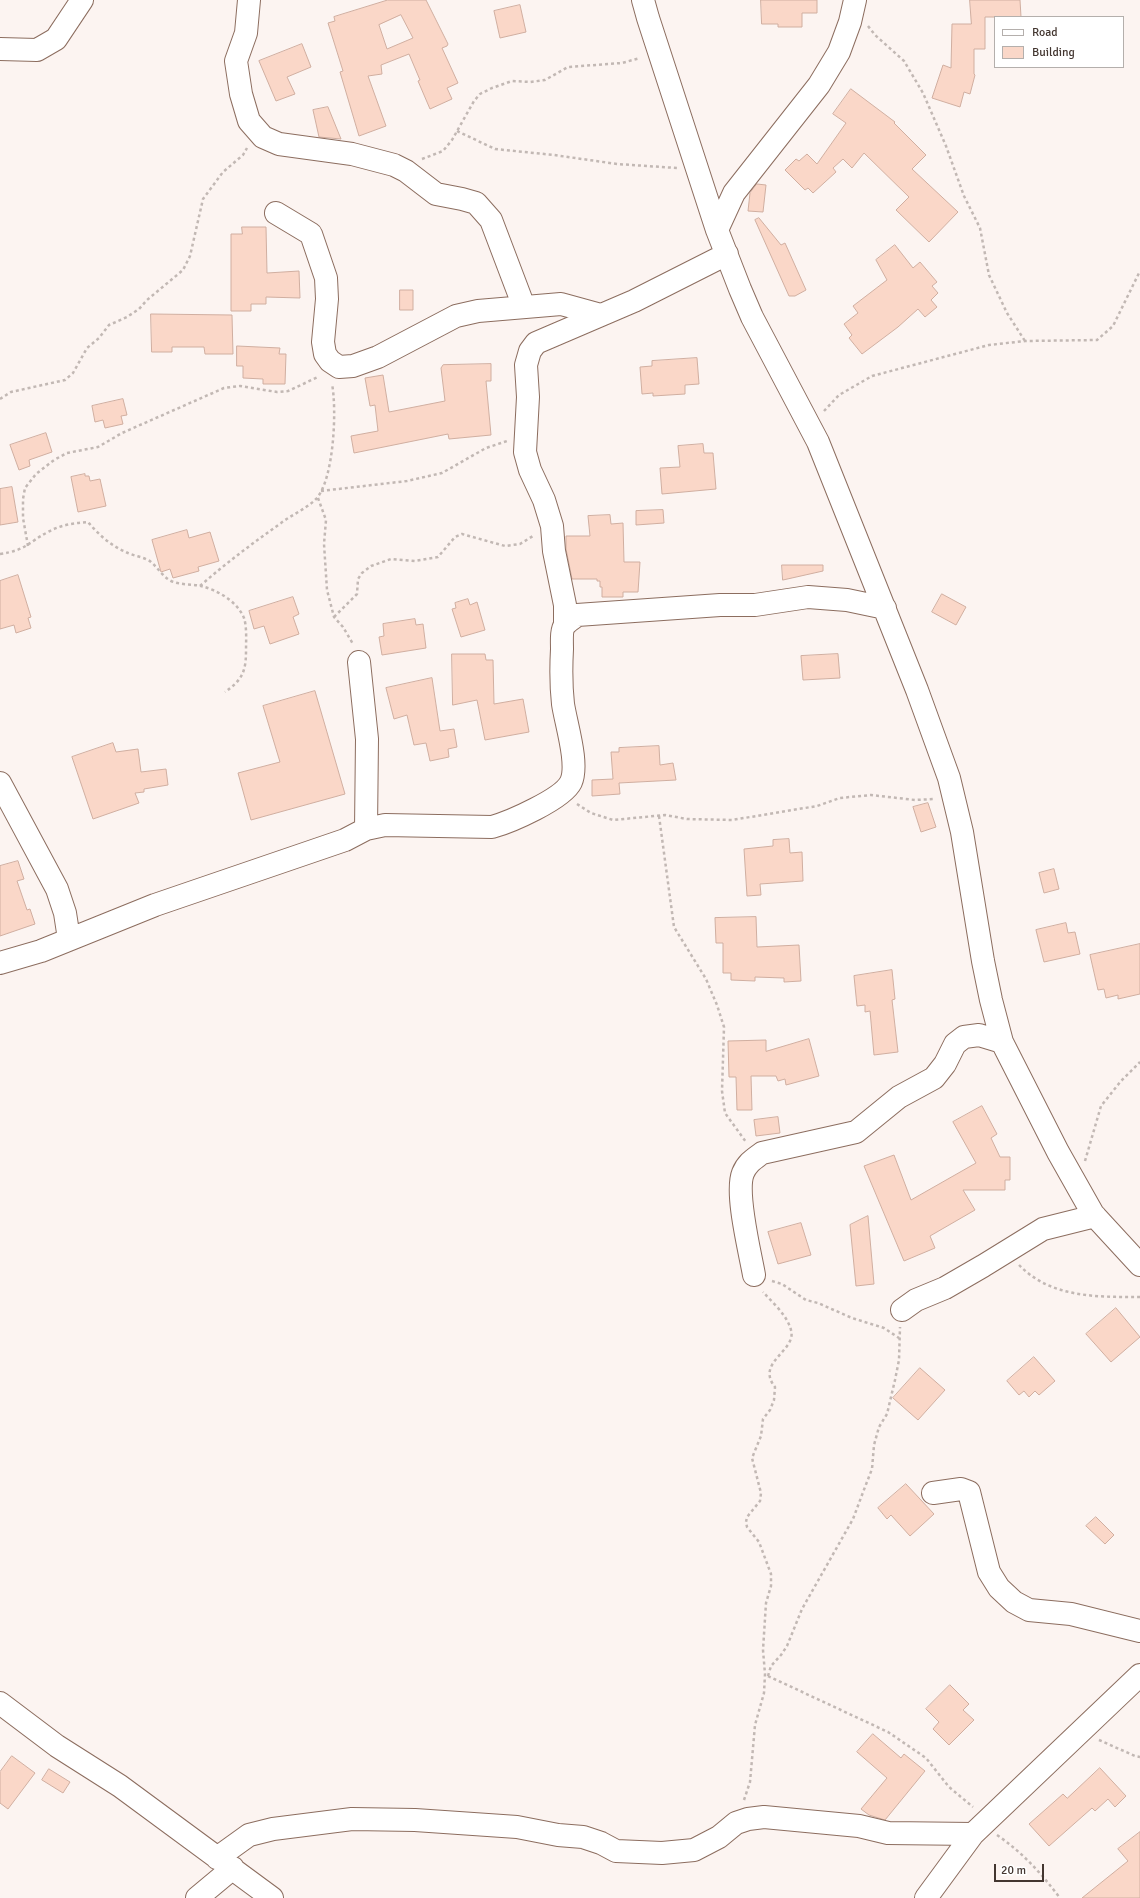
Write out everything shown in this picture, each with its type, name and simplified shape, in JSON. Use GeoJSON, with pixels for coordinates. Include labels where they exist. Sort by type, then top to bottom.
{"type":"FeatureCollection","features":[{"type":"Feature","properties":{"kind":"street"},"geometry":{"type":"LineString","coordinates":[[0,49],[37,50],[56,39],[82,0]]}},
{"type":"Feature","properties":{"kind":"street"},"geometry":{"type":"LineString","coordinates":[[248,0],[246,33],[236,61],[241,94],[248,121],[263,137],[279,144],[352,154],[394,165],[406,171],[436,194],[469,200],[476,203],[491,220],[524,307]]}},
{"type":"Feature","properties":{"kind":"street"},"geometry":{"type":"LineString","coordinates":[[643,0],[699,170],[717,230],[752,317],[818,442],[917,690],[949,778],[962,832],[984,967],[1002,1042],[1095,1216],[1140,1265]]}},
{"type":"Feature","properties":{"kind":"street"},"geometry":{"type":"LineString","coordinates":[[717,230],[734,192],[819,86],[839,52],[855,4]]}},
{"type":"Feature","properties":{"kind":"street"},"geometry":{"type":"LineString","coordinates":[[276,213],[311,234],[326,278],[327,299],[323,342],[325,354],[334,369],[353,366],[378,357],[456,316],[478,311],[567,305],[601,315]]}},
{"type":"Feature","properties":{"kind":"street"},"geometry":{"type":"LineString","coordinates":[[0,963],[41,951],[155,905],[345,840],[366,829],[384,825],[492,827],[509,822],[562,794],[570,783],[573,773],[571,746],[563,704],[561,664],[562,638],[565,625],[565,605],[554,551],[552,526],[544,500],[530,470],[525,452],[528,397],[526,365],[530,351],[536,343],[634,301],[727,254]]}},
{"type":"Feature","properties":{"kind":"street"},"geometry":{"type":"LineString","coordinates":[[565,625],[578,615],[720,605],[755,605],[808,597],[847,600],[885,608]]}},
{"type":"Feature","properties":{"kind":"street"},"geometry":{"type":"LineString","coordinates":[[359,662],[367,739],[366,829]]}},
{"type":"Feature","properties":{"kind":"street"},"geometry":{"type":"LineString","coordinates":[[0,783],[57,889],[65,913],[69,939]]}},
{"type":"Feature","properties":{"kind":"street"},"geometry":{"type":"LineString","coordinates":[[755,1278],[741,1196],[743,1174],[750,1161],[762,1153],[856,1132],[899,1097],[934,1078],[945,1064],[955,1044],[964,1037],[979,1035],[1002,1042]]}},
{"type":"Feature","properties":{"kind":"street"},"geometry":{"type":"LineString","coordinates":[[902,1310],[916,1300],[944,1288],[1043,1229],[1095,1216]]}},
{"type":"Feature","properties":{"kind":"street"},"geometry":{"type":"LineString","coordinates":[[933,1493],[961,1489],[969,1492],[989,1572],[1000,1588],[1014,1602],[1029,1610],[1071,1614],[1140,1632]]}},
{"type":"Feature","properties":{"kind":"street"},"geometry":{"type":"LineString","coordinates":[[926,1898],[981,1826],[1140,1675]]}},
{"type":"Feature","properties":{"kind":"street"},"geometry":{"type":"LineString","coordinates":[[0,1703],[57,1746],[150,1808],[272,1898]]}},
{"type":"Feature","properties":{"kind":"street"},"geometry":{"type":"LineString","coordinates":[[198,1898],[249,1835],[273,1829],[352,1819],[415,1820],[517,1827],[558,1835],[583,1837],[601,1842],[616,1851],[662,1853],[694,1850],[718,1837],[736,1823],[748,1818],[764,1817],[859,1826],[888,1833],[981,1826]]}},
{"type":"Feature","properties":{"kind":"path"},"geometry":{"type":"LineString","coordinates":[[855,4],[875,35],[904,61],[923,93],[946,146],[964,196],[980,228],[989,275],[1006,313],[1025,341]]}},
{"type":"Feature","properties":{"kind":"path"},"geometry":{"type":"LineString","coordinates":[[394,165],[430,157],[443,151],[457,132],[474,101],[480,94],[492,88],[512,81],[545,80],[568,67],[636,60],[658,48]]}},
{"type":"Feature","properties":{"kind":"path"},"geometry":{"type":"LineString","coordinates":[[0,399],[11,392],[65,380],[73,373],[87,348],[99,338],[109,325],[127,317],[139,309],[147,300],[183,270],[190,256],[202,199],[223,172],[244,155],[247,150],[249,144],[248,121]]}},
{"type":"Feature","properties":{"kind":"path"},"geometry":{"type":"LineString","coordinates":[[457,132],[495,149],[554,155],[617,164],[699,170]]}},
{"type":"Feature","properties":{"kind":"path"},"geometry":{"type":"LineString","coordinates":[[810,426],[839,395],[872,376],[989,345],[1025,341],[1097,340],[1113,326],[1140,271]]}},
{"type":"Feature","properties":{"kind":"path"},"geometry":{"type":"LineString","coordinates":[[28,546],[23,518],[23,499],[25,488],[36,474],[54,460],[67,453],[98,447],[122,433],[224,388],[240,386],[277,392],[288,391],[334,369],[331,459],[330,466],[318,498],[306,508],[283,521],[227,562],[200,586]]}},
{"type":"Feature","properties":{"kind":"path"},"geometry":{"type":"LineString","coordinates":[[320,491],[407,481],[442,473],[486,448],[526,433]]}},
{"type":"Feature","properties":{"kind":"path"},"geometry":{"type":"LineString","coordinates":[[318,498],[326,520],[324,544],[327,590],[334,617],[343,627],[351,640],[359,662]]}},
{"type":"Feature","properties":{"kind":"path"},"geometry":{"type":"LineString","coordinates":[[0,554],[23,549],[47,532],[57,527],[72,523],[88,522],[95,530],[124,552],[150,561],[163,576],[172,582],[200,586],[223,595],[234,604],[244,619],[246,659],[244,672],[239,682],[225,692]]}},
{"type":"Feature","properties":{"kind":"path"},"geometry":{"type":"LineString","coordinates":[[334,617],[357,594],[358,579],[362,573],[371,566],[391,559],[415,560],[438,557],[455,537],[462,534],[505,546],[520,544],[552,526]]}},
{"type":"Feature","properties":{"kind":"path"},"geometry":{"type":"LineString","coordinates":[[562,794],[591,813],[613,820],[659,816],[686,819],[732,820],[817,806],[840,798],[871,795],[915,800],[953,795]]}},
{"type":"Feature","properties":{"kind":"path"},"geometry":{"type":"LineString","coordinates":[[659,816],[670,886],[674,927],[706,979],[724,1027],[722,1091],[725,1113],[757,1157]]}},
{"type":"Feature","properties":{"kind":"path"},"geometry":{"type":"LineString","coordinates":[[1078,1186],[1101,1106],[1121,1081],[1140,1062]]}},
{"type":"Feature","properties":{"kind":"path"},"geometry":{"type":"LineString","coordinates":[[1007,1251],[1028,1274],[1058,1289],[1085,1296],[1140,1297]]}},
{"type":"Feature","properties":{"kind":"path"},"geometry":{"type":"LineString","coordinates":[[755,1278],[775,1281],[806,1300],[818,1303],[846,1316],[884,1328],[899,1338]]}},
{"type":"Feature","properties":{"kind":"path"},"geometry":{"type":"LineString","coordinates":[[736,1823],[750,1782],[755,1725],[764,1692],[765,1674],[762,1650],[766,1603],[771,1586],[771,1574],[759,1542],[747,1527],[746,1522],[747,1517],[760,1501],[761,1493],[752,1458],[761,1436],[763,1419],[770,1410],[774,1400],[775,1388],[770,1382],[770,1372],[776,1358],[790,1340],[791,1331],[786,1319],[762,1291],[755,1278]]}},
{"type":"Feature","properties":{"kind":"path"},"geometry":{"type":"LineString","coordinates":[[768,1676],[771,1666],[787,1646],[802,1609],[853,1519],[866,1487],[872,1469],[874,1445],[880,1427],[887,1414],[895,1380],[902,1310]]}},
{"type":"Feature","properties":{"kind":"path"},"geometry":{"type":"LineString","coordinates":[[765,1674],[888,1732],[926,1758],[981,1826],[1018,1850],[1038,1869],[1060,1898]]}},
{"type":"Feature","properties":{"kind":"path"},"geometry":{"type":"LineString","coordinates":[[1080,1732],[1135,1756],[1140,1756]]}},
{"type":"Feature","properties":{"kind":"building"},"geometry":{"type":"Polygon","coordinates":[[[388,0],[426,0],[448,44],[442,48],[458,83],[447,88],[452,99],[430,109],[418,81],[420,80],[409,54],[381,65],[382,74],[368,76],[386,126],[359,136],[340,72],[343,71],[328,23],[335,21],[334,17],[388,0]],[[401,15],[379,25],[387,49],[413,38],[401,15]]]}},
{"type":"Feature","properties":{"kind":"building"},"geometry":{"type":"Polygon","coordinates":[[[761,0],[817,0],[817,13],[802,13],[802,27],[778,27],[778,24],[762,24],[761,0]]]}},
{"type":"Feature","properties":{"kind":"building"},"geometry":{"type":"Polygon","coordinates":[[[970,0],[1020,0],[1021,16],[985,17],[985,49],[974,49],[975,75],[970,94],[964,92],[960,107],[932,98],[943,65],[951,68],[952,24],[971,24],[970,0]]]}},
{"type":"Feature","properties":{"kind":"building"},"geometry":{"type":"Polygon","coordinates":[[[520,5],[526,32],[500,38],[494,11],[520,5]]]}},
{"type":"Feature","properties":{"kind":"building"},"geometry":{"type":"Polygon","coordinates":[[[302,44],[311,67],[287,77],[295,94],[276,101],[259,61],[302,44]]]}},
{"type":"Feature","properties":{"kind":"building"},"geometry":{"type":"Polygon","coordinates":[[[851,89],[895,122],[894,123],[926,155],[912,169],[958,212],[929,242],[896,210],[909,197],[864,153],[852,168],[843,159],[833,168],[836,172],[813,193],[808,188],[805,190],[785,170],[796,159],[799,161],[807,154],[817,164],[846,123],[833,114],[851,89]]]}},
{"type":"Feature","properties":{"kind":"building"},"geometry":{"type":"Polygon","coordinates":[[[328,107],[341,139],[319,137],[313,110],[328,107]]]}},
{"type":"Feature","properties":{"kind":"building"},"geometry":{"type":"Polygon","coordinates":[[[757,184],[766,185],[763,212],[748,211],[750,193],[757,184]]]}},
{"type":"Feature","properties":{"kind":"building"},"geometry":{"type":"Polygon","coordinates":[[[759,218],[781,245],[785,243],[806,290],[795,296],[789,296],[755,220],[759,218]]]}},
{"type":"Feature","properties":{"kind":"building"},"geometry":{"type":"Polygon","coordinates":[[[242,227],[266,227],[267,273],[299,271],[300,298],[266,297],[266,304],[251,304],[251,311],[231,311],[231,234],[242,234],[242,227]]]}},
{"type":"Feature","properties":{"kind":"building"},"geometry":{"type":"Polygon","coordinates":[[[895,245],[913,268],[920,262],[937,282],[932,286],[938,293],[931,300],[937,307],[925,317],[918,309],[898,327],[862,354],[849,338],[852,335],[844,324],[858,313],[853,306],[887,280],[876,260],[895,245]]]}},
{"type":"Feature","properties":{"kind":"building"},"geometry":{"type":"Polygon","coordinates":[[[400,290],[413,290],[413,310],[400,310],[400,290]]]}},
{"type":"Feature","properties":{"kind":"building"},"geometry":{"type":"Polygon","coordinates":[[[151,314],[232,315],[233,354],[205,354],[204,347],[172,347],[172,352],[152,352],[151,314]]]}},
{"type":"Feature","properties":{"kind":"building"},"geometry":{"type":"Polygon","coordinates":[[[237,346],[280,348],[279,354],[286,354],[285,384],[263,384],[263,379],[243,378],[243,366],[237,366],[237,346]]]}},
{"type":"Feature","properties":{"kind":"building"},"geometry":{"type":"Polygon","coordinates":[[[697,358],[699,384],[685,385],[685,394],[653,396],[653,393],[642,394],[640,367],[652,366],[652,361],[697,358]]]}},
{"type":"Feature","properties":{"kind":"building"},"geometry":{"type":"Polygon","coordinates":[[[491,364],[491,381],[486,381],[491,435],[449,439],[448,434],[354,453],[351,436],[378,431],[375,405],[370,406],[365,378],[383,375],[389,412],[445,401],[441,368],[443,365],[491,364]]]}},
{"type":"Feature","properties":{"kind":"building"},"geometry":{"type":"Polygon","coordinates":[[[123,399],[127,415],[121,416],[123,424],[105,428],[103,420],[95,422],[92,406],[123,399]]]}},
{"type":"Feature","properties":{"kind":"building"},"geometry":{"type":"Polygon","coordinates":[[[46,433],[52,452],[29,460],[30,466],[19,470],[10,445],[46,433]]]}},
{"type":"Feature","properties":{"kind":"building"},"geometry":{"type":"Polygon","coordinates":[[[703,444],[704,453],[713,453],[716,489],[662,494],[660,468],[680,467],[678,446],[703,444]]]}},
{"type":"Feature","properties":{"kind":"building"},"geometry":{"type":"Polygon","coordinates":[[[85,474],[85,476],[89,476],[90,481],[100,479],[106,506],[78,512],[71,477],[85,474]]]}},
{"type":"Feature","properties":{"kind":"building"},"geometry":{"type":"Polygon","coordinates":[[[12,487],[18,522],[0,525],[0,489],[12,487]]]}},
{"type":"Feature","properties":{"kind":"building"},"geometry":{"type":"Polygon","coordinates":[[[663,510],[664,523],[636,525],[636,511],[663,510]]]}},
{"type":"Feature","properties":{"kind":"building"},"geometry":{"type":"Polygon","coordinates":[[[610,515],[611,524],[623,523],[624,562],[640,562],[638,592],[623,592],[623,597],[602,597],[602,587],[600,587],[600,581],[597,581],[597,579],[572,579],[566,549],[566,536],[590,536],[588,516],[610,515]]]}},
{"type":"Feature","properties":{"kind":"building"},"geometry":{"type":"Polygon","coordinates":[[[187,530],[189,538],[210,532],[219,561],[198,567],[199,571],[173,578],[170,569],[161,572],[152,540],[187,530]]]}},
{"type":"Feature","properties":{"kind":"building"},"geometry":{"type":"Polygon","coordinates":[[[782,565],[823,565],[823,571],[783,580],[782,565]]]}},
{"type":"Feature","properties":{"kind":"building"},"geometry":{"type":"Polygon","coordinates":[[[18,575],[31,617],[28,618],[31,628],[16,633],[14,625],[0,629],[0,581],[18,575]]]}},
{"type":"Feature","properties":{"kind":"building"},"geometry":{"type":"Polygon","coordinates":[[[942,594],[966,607],[956,625],[932,612],[942,594]]]}},
{"type":"Feature","properties":{"kind":"building"},"geometry":{"type":"Polygon","coordinates":[[[293,597],[299,614],[293,617],[299,634],[270,644],[264,626],[254,629],[249,611],[293,597]]]}},
{"type":"Feature","properties":{"kind":"building"},"geometry":{"type":"Polygon","coordinates":[[[468,599],[470,605],[477,602],[485,630],[461,637],[452,609],[456,608],[455,603],[468,599]]]}},
{"type":"Feature","properties":{"kind":"building"},"geometry":{"type":"Polygon","coordinates":[[[415,619],[416,625],[423,624],[426,648],[382,655],[379,637],[384,636],[383,624],[415,619]]]}},
{"type":"Feature","properties":{"kind":"building"},"geometry":{"type":"Polygon","coordinates":[[[452,654],[485,654],[486,660],[493,660],[494,704],[523,699],[529,732],[485,740],[477,700],[453,705],[452,654]]]}},
{"type":"Feature","properties":{"kind":"building"},"geometry":{"type":"Polygon","coordinates":[[[838,654],[840,678],[803,680],[801,656],[838,654]]]}},
{"type":"Feature","properties":{"kind":"building"},"geometry":{"type":"Polygon","coordinates":[[[432,678],[440,731],[454,729],[457,747],[448,749],[449,757],[430,761],[426,743],[414,745],[407,715],[394,719],[386,688],[432,678]]]}},
{"type":"Feature","properties":{"kind":"building"},"geometry":{"type":"Polygon","coordinates":[[[315,691],[345,794],[251,820],[238,773],[280,762],[263,706],[315,691]]]}},
{"type":"Feature","properties":{"kind":"building"},"geometry":{"type":"Polygon","coordinates":[[[113,743],[116,752],[138,749],[141,772],[166,769],[168,785],[144,789],[144,792],[135,793],[139,803],[93,819],[72,757],[113,743]]]}},
{"type":"Feature","properties":{"kind":"building"},"geometry":{"type":"Polygon","coordinates":[[[659,746],[660,765],[673,763],[676,780],[619,783],[620,794],[592,796],[592,780],[613,779],[611,752],[619,752],[619,748],[659,746]]]}},
{"type":"Feature","properties":{"kind":"building"},"geometry":{"type":"Polygon","coordinates":[[[928,803],[936,827],[921,832],[913,807],[928,803]]]}},
{"type":"Feature","properties":{"kind":"building"},"geometry":{"type":"Polygon","coordinates":[[[789,839],[790,853],[802,852],[803,881],[760,884],[761,895],[747,896],[744,849],[773,846],[773,840],[789,839]]]}},
{"type":"Feature","properties":{"kind":"building"},"geometry":{"type":"Polygon","coordinates":[[[18,861],[24,879],[17,881],[27,910],[30,909],[35,924],[0,936],[0,866],[18,861]]]}},
{"type":"Feature","properties":{"kind":"building"},"geometry":{"type":"Polygon","coordinates":[[[1054,869],[1059,889],[1044,893],[1039,873],[1054,869]]]}},
{"type":"Feature","properties":{"kind":"building"},"geometry":{"type":"Polygon","coordinates":[[[756,917],[757,947],[799,945],[801,981],[784,982],[784,978],[755,977],[755,981],[731,980],[731,973],[723,973],[723,943],[716,943],[715,918],[756,917]]]}},
{"type":"Feature","properties":{"kind":"building"},"geometry":{"type":"Polygon","coordinates":[[[1066,923],[1068,933],[1075,932],[1080,954],[1044,962],[1036,930],[1066,923]]]}},
{"type":"Feature","properties":{"kind":"building"},"geometry":{"type":"Polygon","coordinates":[[[1140,944],[1140,994],[1118,999],[1118,995],[1106,998],[1104,989],[1098,990],[1090,955],[1140,944]]]}},
{"type":"Feature","properties":{"kind":"building"},"geometry":{"type":"Polygon","coordinates":[[[892,970],[895,999],[892,1000],[898,1052],[874,1055],[870,1011],[865,1012],[865,1005],[857,1006],[854,976],[892,970]]]}},
{"type":"Feature","properties":{"kind":"building"},"geometry":{"type":"Polygon","coordinates":[[[809,1039],[819,1076],[786,1085],[785,1079],[778,1081],[776,1076],[751,1076],[752,1110],[737,1110],[736,1077],[729,1077],[728,1041],[766,1040],[766,1051],[809,1039]]]}},
{"type":"Feature","properties":{"kind":"building"},"geometry":{"type":"Polygon","coordinates":[[[982,1106],[997,1134],[991,1138],[1000,1157],[1010,1157],[1010,1180],[1005,1180],[1005,1190],[963,1190],[975,1210],[930,1236],[935,1248],[904,1261],[864,1166],[894,1155],[911,1200],[976,1163],[953,1122],[982,1106]]]}},
{"type":"Feature","properties":{"kind":"building"},"geometry":{"type":"Polygon","coordinates":[[[778,1117],[780,1133],[756,1136],[754,1120],[778,1117]]]}},
{"type":"Feature","properties":{"kind":"building"},"geometry":{"type":"Polygon","coordinates":[[[868,1216],[874,1284],[856,1286],[850,1225],[868,1216]]]}},
{"type":"Feature","properties":{"kind":"building"},"geometry":{"type":"Polygon","coordinates":[[[801,1223],[811,1255],[778,1264],[768,1232],[801,1223]]]}},
{"type":"Feature","properties":{"kind":"building"},"geometry":{"type":"Polygon","coordinates":[[[1116,1308],[1140,1337],[1111,1362],[1086,1334],[1116,1308]]]}},
{"type":"Feature","properties":{"kind":"building"},"geometry":{"type":"Polygon","coordinates":[[[1034,1357],[1055,1381],[1039,1395],[1035,1391],[1029,1397],[1024,1391],[1019,1395],[1007,1381],[1034,1357]]]}},
{"type":"Feature","properties":{"kind":"building"},"geometry":{"type":"Polygon","coordinates":[[[920,1368],[945,1390],[918,1420],[893,1398],[920,1368]]]}},
{"type":"Feature","properties":{"kind":"building"},"geometry":{"type":"Polygon","coordinates":[[[906,1484],[934,1514],[910,1536],[891,1515],[887,1519],[878,1508],[906,1484]]]}},
{"type":"Feature","properties":{"kind":"building"},"geometry":{"type":"Polygon","coordinates":[[[1096,1517],[1114,1535],[1105,1544],[1086,1526],[1096,1517]]]}},
{"type":"Feature","properties":{"kind":"building"},"geometry":{"type":"Polygon","coordinates":[[[950,1685],[969,1704],[963,1710],[974,1720],[949,1745],[933,1729],[939,1722],[926,1709],[950,1685]]]}},
{"type":"Feature","properties":{"kind":"building"},"geometry":{"type":"Polygon","coordinates":[[[873,1734],[901,1758],[904,1754],[925,1771],[885,1820],[869,1815],[861,1809],[887,1778],[857,1752],[873,1734]]]}},
{"type":"Feature","properties":{"kind":"building"},"geometry":{"type":"Polygon","coordinates":[[[12,1756],[35,1773],[8,1809],[0,1803],[0,1772],[12,1756]]]}},
{"type":"Feature","properties":{"kind":"building"},"geometry":{"type":"Polygon","coordinates":[[[1100,1768],[1126,1796],[1115,1807],[1108,1799],[1095,1811],[1092,1808],[1049,1846],[1029,1824],[1063,1794],[1067,1798],[1100,1768]]]}},
{"type":"Feature","properties":{"kind":"building"},"geometry":{"type":"Polygon","coordinates":[[[49,1769],[70,1782],[63,1793],[42,1780],[49,1769]]]}},
{"type":"Feature","properties":{"kind":"building"},"geometry":{"type":"Polygon","coordinates":[[[1140,1832],[1140,1898],[1082,1898],[1128,1861],[1118,1849],[1140,1832]]]}}]}
